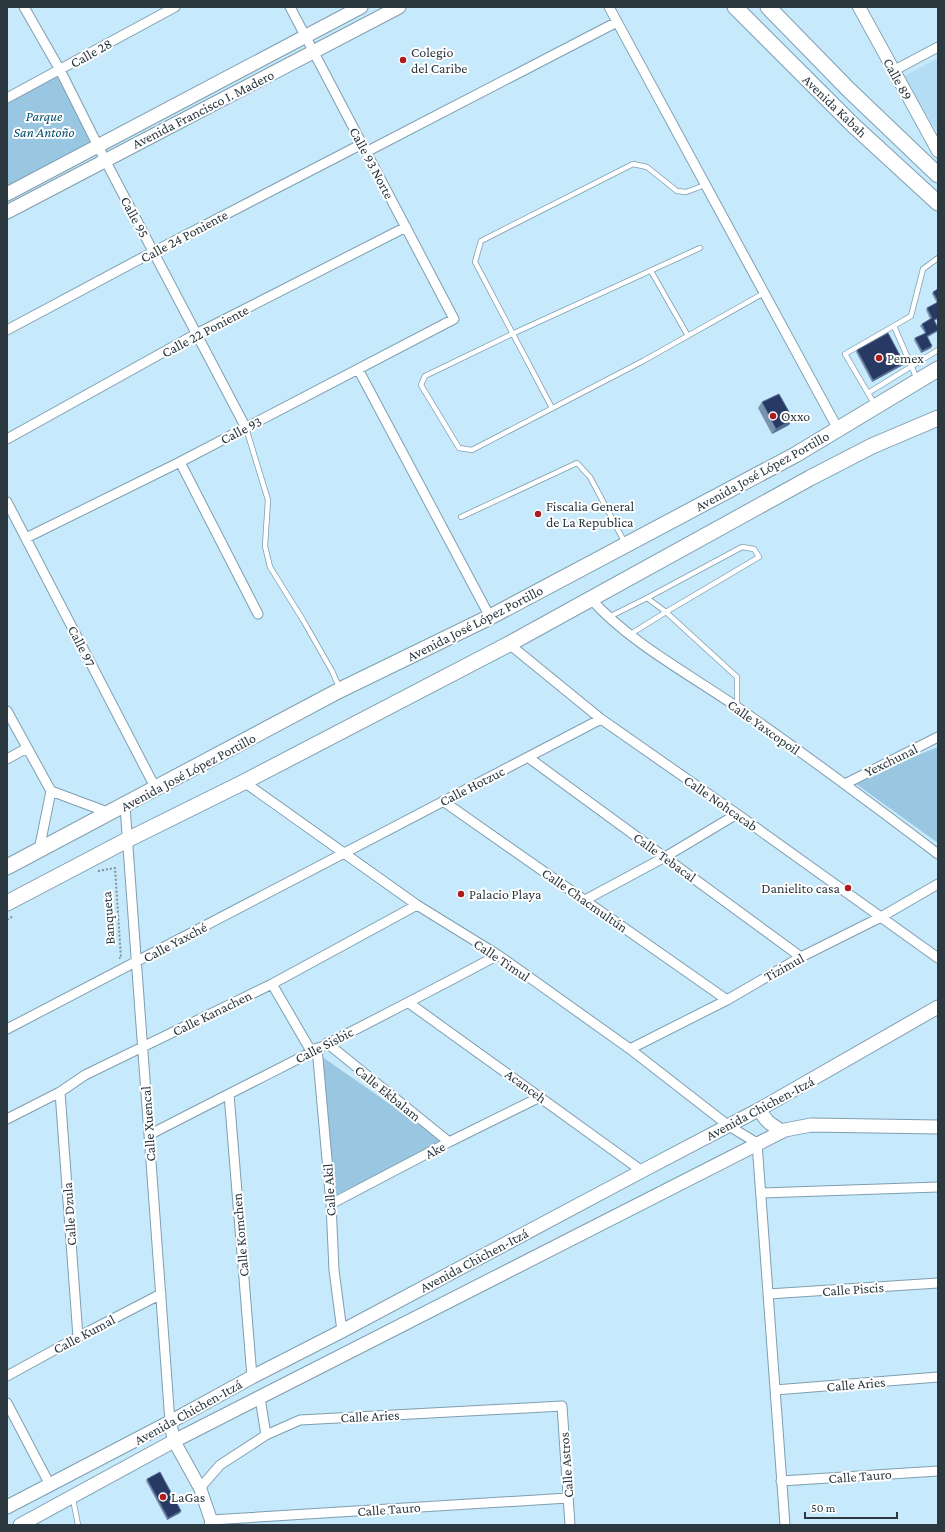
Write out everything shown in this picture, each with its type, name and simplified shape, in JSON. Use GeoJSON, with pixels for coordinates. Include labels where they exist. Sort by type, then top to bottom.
{"type":"FeatureCollection","features":[{"type":"Feature","properties":{"kind":"main road","name":"Avenida Francisco I. Madero"},"geometry":{"type":"LineString","coordinates":[[7,194],[361,7]]}},
{"type":"Feature","properties":{"kind":"main road","name":"Avenida Francisco I. Madero"},"geometry":{"type":"LineString","coordinates":[[7,212],[399,7]]}},
{"type":"Feature","properties":{"kind":"main road","name":"Avenida Kabah"},"geometry":{"type":"LineString","coordinates":[[735,7],[853,124],[938,203]]}},
{"type":"Feature","properties":{"kind":"main road","name":"Avenida Kabah"},"geometry":{"type":"LineString","coordinates":[[768,7],[848,88],[938,175]]}},
{"type":"Feature","properties":{"kind":"main road","name":"Avenida José López Portillo"},"geometry":{"type":"LineString","coordinates":[[7,867],[125,806],[340,690],[490,617],[794,455],[838,429],[872,400],[918,381],[936,369]]}},
{"type":"Feature","properties":{"kind":"main road","name":"Avenida José López Portillo"},"geometry":{"type":"LineString","coordinates":[[10,910],[127,840],[244,782],[509,644],[865,449],[938,418]]}},
{"type":"Feature","properties":{"kind":"main road","name":"Avenida Chichen-Itzá"},"geometry":{"type":"LineString","coordinates":[[7,1507],[760,1109],[938,1007]]}},
{"type":"Feature","properties":{"kind":"main road"},"geometry":{"type":"LineString","coordinates":[[760,1109],[763,1117],[771,1125],[782,1131]]}},
{"type":"Feature","properties":{"kind":"main road","name":"Avenida Chichen-Itzá"},"geometry":{"type":"LineString","coordinates":[[20,1525],[174,1441],[782,1131],[811,1125],[938,1127]]}},
{"type":"Feature","properties":{"kind":"street","name":"Calle 95"},"geometry":{"type":"LineString","coordinates":[[24,7],[60,70],[105,160],[246,428]]}},
{"type":"Feature","properties":{"kind":"street","name":"Calle 28"},"geometry":{"type":"LineString","coordinates":[[7,98],[175,7]]}},
{"type":"Feature","properties":{"kind":"street","name":"Calle 93 Norte"},"geometry":{"type":"LineString","coordinates":[[290,7],[454,319]]}},
{"type":"Feature","properties":{"kind":"street"},"geometry":{"type":"LineString","coordinates":[[609,7],[838,429]]}},
{"type":"Feature","properties":{"kind":"street","name":"Calle 89"},"geometry":{"type":"LineString","coordinates":[[859,7],[938,150]]}},
{"type":"Feature","properties":{"kind":"street","name":"Calle 24 Poniente"},"geometry":{"type":"LineString","coordinates":[[7,330],[153,252],[617,22]]}},
{"type":"Feature","properties":{"kind":"street"},"geometry":{"type":"LineString","coordinates":[[893,71],[938,47]]}},
{"type":"Feature","properties":{"kind":"street","name":"Calle 22 Poniente"},"geometry":{"type":"LineString","coordinates":[[7,439],[196,334],[406,227]]}},
{"type":"Feature","properties":{"kind":"street","name":"Calle 93"},"geometry":{"type":"LineString","coordinates":[[26,538],[180,462],[454,319]]}},
{"type":"Feature","properties":{"kind":"street"},"geometry":{"type":"LineString","coordinates":[[358,369],[490,617]]}},
{"type":"Feature","properties":{"kind":"street"},"geometry":{"type":"LineString","coordinates":[[180,462],[258,614]]}},
{"type":"Feature","properties":{"kind":"street","name":"Calle 97"},"geometry":{"type":"LineString","coordinates":[[7,502],[156,789]]}},
{"type":"Feature","properties":{"kind":"street","name":"Calle Yaxcopoil"},"geometry":{"type":"LineString","coordinates":[[591,599],[608,617],[629,635],[736,707],[844,784],[938,854]]}},
{"type":"Feature","properties":{"kind":"street","name":"Calle Nohcacab"},"geometry":{"type":"LineString","coordinates":[[509,644],[601,719],[938,958]]}},
{"type":"Feature","properties":{"kind":"street"},"geometry":{"type":"LineString","coordinates":[[7,711],[51,791],[110,813]]}},
{"type":"Feature","properties":{"kind":"street","name":"Calle Hotzuc"},"geometry":{"type":"LineString","coordinates":[[343,853],[529,758],[601,719]]}},
{"type":"Feature","properties":{"kind":"street","name":"Yexchunal"},"geometry":{"type":"LineString","coordinates":[[844,784],[938,737]]}},
{"type":"Feature","properties":{"kind":"street"},"geometry":{"type":"LineString","coordinates":[[7,759],[26,748]]}},
{"type":"Feature","properties":{"kind":"street","name":"Calle Tebacal"},"geometry":{"type":"LineString","coordinates":[[529,758],[801,957]]}},
{"type":"Feature","properties":{"kind":"street","name":"Calle Timul"},"geometry":{"type":"LineString","coordinates":[[244,782],[417,905],[498,955],[630,1049],[728,1126],[757,1143]]}},
{"type":"Feature","properties":{"kind":"street"},"geometry":{"type":"LineString","coordinates":[[39,850],[51,791]]}},
{"type":"Feature","properties":{"kind":"street","name":"Calle Chacmultún"},"geometry":{"type":"LineString","coordinates":[[443,801],[727,1000]]}},
{"type":"Feature","properties":{"kind":"street","name":"Calle Xuencal"},"geometry":{"type":"LineString","coordinates":[[125,806],[170,1422],[174,1441],[200,1488],[211,1523]]}},
{"type":"Feature","properties":{"kind":"street"},"geometry":{"type":"LineString","coordinates":[[585,900],[665,857],[737,814]]}},
{"type":"Feature","properties":{"kind":"street","name":"Calle Yaxché"},"geometry":{"type":"LineString","coordinates":[[7,1029],[343,853]]}},
{"type":"Feature","properties":{"kind":"street","name":"Tizimul"},"geometry":{"type":"LineString","coordinates":[[630,1049],[727,1000],[801,957],[881,917],[938,884]]}},
{"type":"Feature","properties":{"kind":"street","name":"Calle Kanachen"},"geometry":{"type":"LineString","coordinates":[[7,1119],[60,1092],[84,1076],[272,984],[417,905]]}},
{"type":"Feature","properties":{"kind":"street","name":"Calle Sisbic"},"geometry":{"type":"LineString","coordinates":[[149,1135],[327,1043],[409,1003],[498,955]]}},
{"type":"Feature","properties":{"kind":"street"},"geometry":{"type":"LineString","coordinates":[[272,984],[314,1050]]}},
{"type":"Feature","properties":{"kind":"street","name":"Acanceh"},"geometry":{"type":"LineString","coordinates":[[409,1003],[642,1171]]}},
{"type":"Feature","properties":{"kind":"street","name":"Calle Ekbalam"},"geometry":{"type":"LineString","coordinates":[[327,1043],[449,1142]]}},
{"type":"Feature","properties":{"kind":"street","name":"Calle Akil"},"geometry":{"type":"LineString","coordinates":[[314,1050],[331,1204],[334,1270],[342,1331]]}},
{"type":"Feature","properties":{"kind":"street","name":"Calle Dzula"},"geometry":{"type":"LineString","coordinates":[[60,1092],[78,1337]]}},
{"type":"Feature","properties":{"kind":"street","name":"Calle Komchen"},"geometry":{"type":"LineString","coordinates":[[229,1094],[252,1377]]}},
{"type":"Feature","properties":{"kind":"street","name":"Ake"},"geometry":{"type":"LineString","coordinates":[[331,1204],[449,1142],[540,1097]]}},
{"type":"Feature","properties":{"kind":"street"},"geometry":{"type":"LineString","coordinates":[[757,1143],[784,1525]]}},
{"type":"Feature","properties":{"kind":"street"},"geometry":{"type":"LineString","coordinates":[[761,1193],[938,1187]]}},
{"type":"Feature","properties":{"kind":"street","name":"Calle Piscis"},"geometry":{"type":"LineString","coordinates":[[768,1294],[938,1283]]}},
{"type":"Feature","properties":{"kind":"street","name":"Calle Kumal"},"geometry":{"type":"LineString","coordinates":[[7,1376],[161,1294]]}},
{"type":"Feature","properties":{"kind":"street","name":"Calle Aries"},"geometry":{"type":"LineString","coordinates":[[775,1390],[938,1377]]}},
{"type":"Feature","properties":{"kind":"street"},"geometry":{"type":"LineString","coordinates":[[260,1398],[266,1435]]}},
{"type":"Feature","properties":{"kind":"street"},"geometry":{"type":"LineString","coordinates":[[7,1403],[50,1485]]}},
{"type":"Feature","properties":{"kind":"street","name":"Calle Aries"},"geometry":{"type":"LineString","coordinates":[[200,1488],[220,1465],[266,1435],[300,1420],[562,1406]]}},
{"type":"Feature","properties":{"kind":"street","name":"Calle Astros"},"geometry":{"type":"LineString","coordinates":[[562,1406],[570,1525]]}},
{"type":"Feature","properties":{"kind":"street","name":"Calle Tauro"},"geometry":{"type":"LineString","coordinates":[[781,1481],[938,1471]]}},
{"type":"Feature","properties":{"kind":"street","name":"Calle Tauro"},"geometry":{"type":"LineString","coordinates":[[211,1523],[568,1498]]}},
{"type":"Feature","properties":{"kind":"lane"},"geometry":{"type":"LineString","coordinates":[[552,408],[475,262],[482,241],[633,164],[646,167],[677,191],[686,192],[705,184]]}},
{"type":"Feature","properties":{"kind":"lane"},"geometry":{"type":"LineString","coordinates":[[700,248],[512,334],[425,376],[421,385],[459,448],[472,450],[643,362],[764,293]]}},
{"type":"Feature","properties":{"kind":"lane"},"geometry":{"type":"LineString","coordinates":[[938,258],[923,269],[911,316],[845,354],[872,400],[912,367],[938,350]]}},
{"type":"Feature","properties":{"kind":"lane"},"geometry":{"type":"LineString","coordinates":[[652,271],[688,336]]}},
{"type":"Feature","properties":{"kind":"lane"},"geometry":{"type":"LineString","coordinates":[[894,326],[918,381]]}},
{"type":"Feature","properties":{"kind":"lane"},"geometry":{"type":"LineString","coordinates":[[246,428],[268,500],[265,546],[270,568],[303,620],[332,671],[340,690]]}},
{"type":"Feature","properties":{"kind":"lane"},"geometry":{"type":"LineString","coordinates":[[461,517],[577,463],[590,477],[626,545]]}},
{"type":"Feature","properties":{"kind":"lane"},"geometry":{"type":"LineString","coordinates":[[608,617],[648,598],[742,547],[754,549],[759,558],[629,635]]}},
{"type":"Feature","properties":{"kind":"lane"},"geometry":{"type":"LineString","coordinates":[[648,598],[666,612],[737,677],[736,707]]}},
{"type":"Feature","properties":{"kind":"lane"},"geometry":{"type":"LineString","coordinates":[[73,1497],[78,1525]]}},
{"type":"Feature","properties":{"kind":"path","name":"Banqueta"},"geometry":{"type":"LineString","coordinates":[[96,872],[115,868],[121,958],[114,961]]}},
{"type":"Feature","properties":{"kind":"path"},"geometry":{"type":"LineString","coordinates":[[7,920],[10,910]]}},
{"type":"Feature","properties":{"kind":"shaded area"},"geometry":{"type":"Polygon","coordinates":[[[938,58],[938,134],[904,76],[938,58]]]}},
{"type":"Feature","properties":{"kind":"green space","name":"Parque San Antoño"},"geometry":{"type":"Polygon","coordinates":[[[60,72],[92,141],[7,186],[7,100],[60,72]]]}},
{"type":"Feature","properties":{"kind":"green space"},"geometry":{"type":"Polygon","coordinates":[[[938,747],[938,843],[852,781],[938,747]]]}},
{"type":"Feature","properties":{"kind":"green space"},"geometry":{"type":"Polygon","coordinates":[[[321,1056],[444,1142],[336,1195],[321,1056]]]}},
{"type":"Feature","properties":{"kind":"building"},"geometry":{"type":"Polygon","coordinates":[[[938,289],[938,301],[933,292],[938,289]]]}},
{"type":"Feature","properties":{"kind":"building","name":"Pemex"},"geometry":{"type":"Polygon","coordinates":[[[938,302],[938,318],[934,320],[938,330],[927,336],[932,346],[922,351],[915,338],[926,333],[922,324],[932,318],[927,308],[938,302]]]}},
{"type":"Feature","properties":{"kind":"building","name":"Pemex"},"geometry":{"type":"Polygon","coordinates":[[[888,333],[904,363],[873,380],[857,350],[888,333]]]}},
{"type":"Feature","properties":{"kind":"building","name":"Oxxo"},"geometry":{"type":"Polygon","coordinates":[[[779,394],[793,419],[776,429],[762,402],[779,394]]]}},
{"type":"Feature","properties":{"kind":"building","name":"LaGas"},"geometry":{"type":"Polygon","coordinates":[[[160,1472],[181,1511],[168,1518],[147,1479],[160,1472]]]}},
{"type":"Feature","properties":{"kind":"place","name":"Colegio del Caribe"},"geometry":{"type":"Point","coordinates":[403,60]}},
{"type":"Feature","properties":{"kind":"place","name":"Pemex"},"geometry":{"type":"Point","coordinates":[879,358]}},
{"type":"Feature","properties":{"kind":"place","name":"Oxxo"},"geometry":{"type":"Point","coordinates":[773,416]}},
{"type":"Feature","properties":{"kind":"place","name":"Fiscalia General de La Republica"},"geometry":{"type":"Point","coordinates":[538,514]}},
{"type":"Feature","properties":{"kind":"place","name":"Danielito casa"},"geometry":{"type":"Point","coordinates":[848,888]}},
{"type":"Feature","properties":{"kind":"place","name":"Palacio Playa"},"geometry":{"type":"Point","coordinates":[461,894]}},
{"type":"Feature","properties":{"kind":"place","name":"LaGas"},"geometry":{"type":"Point","coordinates":[163,1497]}}]}
